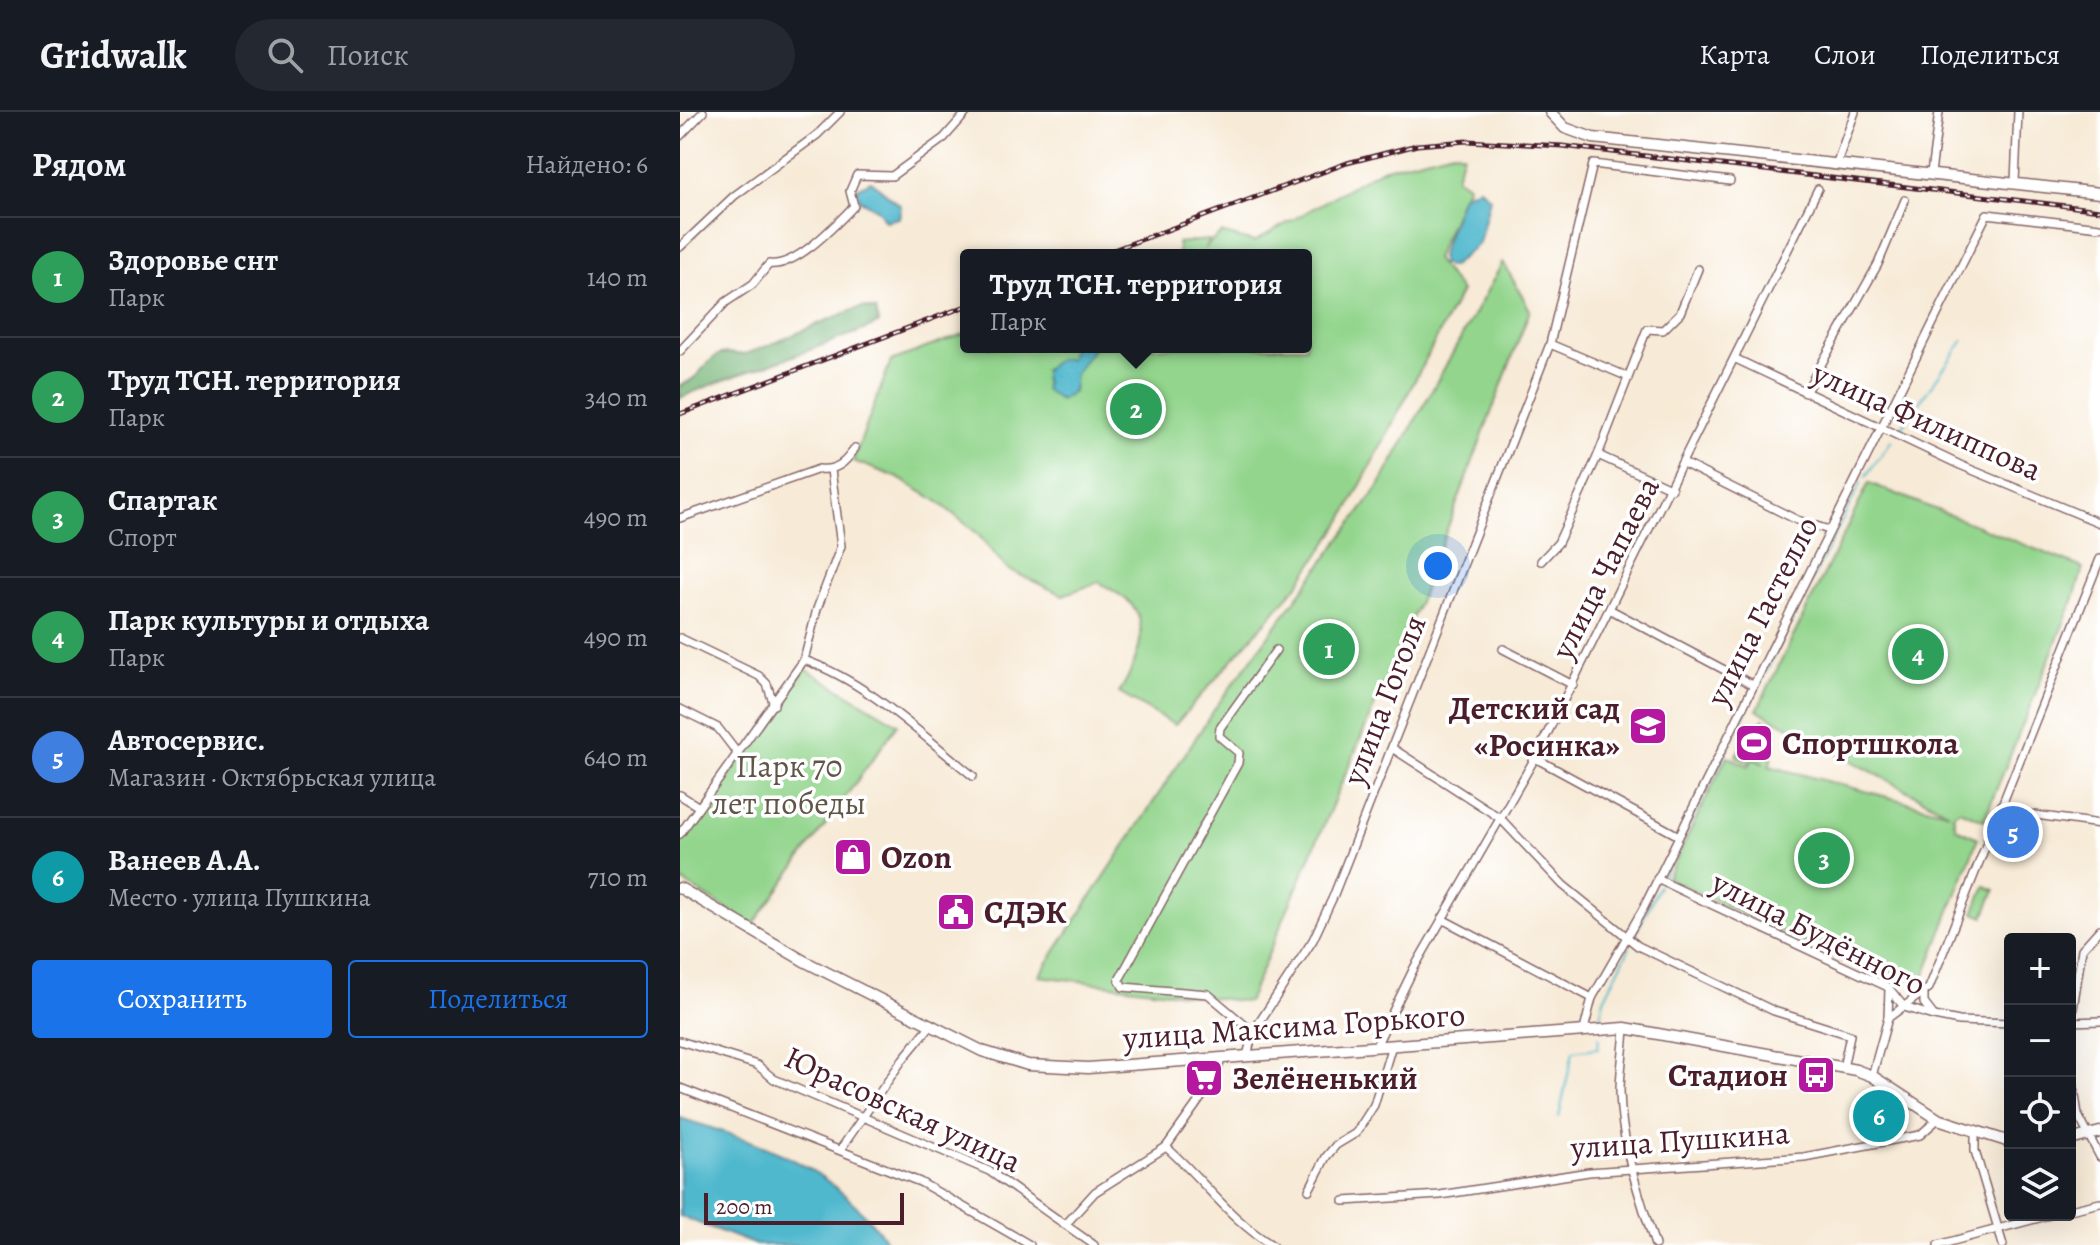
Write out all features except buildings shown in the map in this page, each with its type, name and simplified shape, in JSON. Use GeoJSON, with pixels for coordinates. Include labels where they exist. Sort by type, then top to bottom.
{"type":"FeatureCollection","features":[{"type":"Feature","properties":{"kind":"street"},"geometry":{"type":"LineString","coordinates":[[680,136],[703,112]]}},
{"type":"Feature","properties":{"kind":"street"},"geometry":{"type":"LineString","coordinates":[[680,247],[726,203],[817,135],[840,112]]}},
{"type":"Feature","properties":{"kind":"street"},"geometry":{"type":"LineString","coordinates":[[680,351],[726,302],[753,284],[769,264],[795,257],[854,206],[850,191],[857,175],[892,176],[944,138],[967,112]]}},
{"type":"Feature","properties":{"kind":"street"},"geometry":{"type":"LineString","coordinates":[[1550,112],[1565,128],[1593,138],[2100,193]]}},
{"type":"Feature","properties":{"kind":"street"},"geometry":{"type":"LineString","coordinates":[[1836,165],[1855,112]]}},
{"type":"Feature","properties":{"kind":"street"},"geometry":{"type":"LineString","coordinates":[[1931,173],[1939,112]]}},
{"type":"Feature","properties":{"kind":"street"},"geometry":{"type":"LineString","coordinates":[[2015,182],[2018,112]]}},
{"type":"Feature","properties":{"kind":"street","name":"улица Гоголя"},"geometry":{"type":"LineString","coordinates":[[1247,1056],[1253,1032],[1319,928],[1550,344],[1593,164],[1730,181]]}},
{"type":"Feature","properties":{"kind":"street","name":"улица Чапаева"},"geometry":{"type":"LineString","coordinates":[[1376,1046],[1388,1015],[1535,758],[1573,685],[1685,464],[1818,189]]}},
{"type":"Feature","properties":{"kind":"street"},"geometry":{"type":"LineString","coordinates":[[1805,393],[1882,255],[1905,200]]}},
{"type":"Feature","properties":{"kind":"street","name":"улица Гастелло"},"geometry":{"type":"LineString","coordinates":[[1584,1030],[1592,998],[1657,879],[1751,684],[1882,430],[1987,214],[2100,227]]}},
{"type":"Feature","properties":{"kind":"street"},"geometry":{"type":"LineString","coordinates":[[1541,561],[1558,543],[1598,455],[1626,376],[1647,329],[1663,330],[1680,313],[1698,269]]}},
{"type":"Feature","properties":{"kind":"street"},"geometry":{"type":"LineString","coordinates":[[1550,344],[1626,376]]}},
{"type":"Feature","properties":{"kind":"street","name":"улица Филиппова"},"geometry":{"type":"LineString","coordinates":[[1736,359],[1882,430],[2100,523]]}},
{"type":"Feature","properties":{"kind":"street"},"geometry":{"type":"LineString","coordinates":[[680,518],[819,469],[831,470],[848,460],[855,448]]}},
{"type":"Feature","properties":{"kind":"street"},"geometry":{"type":"LineString","coordinates":[[1598,455],[1672,489]]}},
{"type":"Feature","properties":{"kind":"street"},"geometry":{"type":"LineString","coordinates":[[1685,464],[1797,520],[1829,530]]}},
{"type":"Feature","properties":{"kind":"street"},"geometry":{"type":"LineString","coordinates":[[680,834],[804,660],[817,609],[841,546],[831,470]]}},
{"type":"Feature","properties":{"kind":"street"},"geometry":{"type":"LineString","coordinates":[[1934,1016],[1924,1003],[1924,994],[2100,559]]}},
{"type":"Feature","properties":{"kind":"street"},"geometry":{"type":"LineString","coordinates":[[1611,610],[1751,684]]}},
{"type":"Feature","properties":{"kind":"street"},"geometry":{"type":"LineString","coordinates":[[680,638],[759,676],[767,684],[774,705]]}},
{"type":"Feature","properties":{"kind":"street"},"geometry":{"type":"LineString","coordinates":[[1503,649],[1573,685]]}},
{"type":"Feature","properties":{"kind":"street"},"geometry":{"type":"LineString","coordinates":[[1253,1032],[1208,994],[1123,987],[1119,980],[1238,763],[1239,753],[1219,736],[1220,728],[1276,650]]}},
{"type":"Feature","properties":{"kind":"street"},"geometry":{"type":"LineString","coordinates":[[804,660],[828,670],[896,712],[973,776]]}},
{"type":"Feature","properties":{"kind":"street"},"geometry":{"type":"LineString","coordinates":[[680,709],[718,728],[738,754]]}},
{"type":"Feature","properties":{"kind":"street"},"geometry":{"type":"LineString","coordinates":[[1392,748],[1500,818],[1546,869],[1627,938],[1774,1011],[1850,1035],[1843,1068]]}},
{"type":"Feature","properties":{"kind":"street"},"geometry":{"type":"LineString","coordinates":[[1535,758],[1677,835]]}},
{"type":"Feature","properties":{"kind":"street"},"geometry":{"type":"LineString","coordinates":[[680,795],[699,807]]}},
{"type":"Feature","properties":{"kind":"street"},"geometry":{"type":"LineString","coordinates":[[2000,810],[2100,824]]}},
{"type":"Feature","properties":{"kind":"street","name":"улица Будённого"},"geometry":{"type":"LineString","coordinates":[[1657,879],[1888,987],[1904,1007],[1959,1021],[2004,1023]]}},
{"type":"Feature","properties":{"kind":"street","name":"улица Максима Горького"},"geometry":{"type":"LineString","coordinates":[[680,888],[804,961],[931,1025],[995,1056],[1047,1067],[1221,1059],[1625,1028],[1872,1076],[1938,1119]]}},
{"type":"Feature","properties":{"kind":"street"},"geometry":{"type":"LineString","coordinates":[[1442,919],[1592,998]]}},
{"type":"Feature","properties":{"kind":"street"},"geometry":{"type":"LineString","coordinates":[[2074,1005],[2082,949],[2100,929]]}},
{"type":"Feature","properties":{"kind":"street"},"geometry":{"type":"LineString","coordinates":[[1872,1076],[1891,1003],[1888,987]]}},
{"type":"Feature","properties":{"kind":"street"},"geometry":{"type":"LineString","coordinates":[[1888,1018],[1924,994]]}},
{"type":"Feature","properties":{"kind":"street"},"geometry":{"type":"LineString","coordinates":[[2076,1022],[2100,1021]]}},
{"type":"Feature","properties":{"kind":"street"},"geometry":{"type":"LineString","coordinates":[[840,1150],[903,1059],[931,1025]]}},
{"type":"Feature","properties":{"kind":"street"},"geometry":{"type":"LineString","coordinates":[[1625,1028],[1620,1096],[1630,1169],[1655,1245]]}},
{"type":"Feature","properties":{"kind":"street","name":"Юрасовская улица"},"geometry":{"type":"LineString","coordinates":[[680,1041],[757,1065],[774,1079],[968,1159],[1094,1245]]}},
{"type":"Feature","properties":{"kind":"street"},"geometry":{"type":"LineString","coordinates":[[1309,1190],[1326,1157],[1356,1133],[1374,1105],[1392,1045]]}},
{"type":"Feature","properties":{"kind":"street"},"geometry":{"type":"LineString","coordinates":[[1066,1224],[1095,1192],[1166,1147],[1216,1077],[1221,1059]]}},
{"type":"Feature","properties":{"kind":"street"},"geometry":{"type":"LineString","coordinates":[[2072,1077],[2078,1115],[2095,1134],[2100,1157]]}},
{"type":"Feature","properties":{"kind":"street"},"geometry":{"type":"LineString","coordinates":[[680,1088],[920,1182],[1030,1245]]}},
{"type":"Feature","properties":{"kind":"street"},"geometry":{"type":"LineString","coordinates":[[1938,1119],[1975,1134],[2004,1141]]}},
{"type":"Feature","properties":{"kind":"street","name":"улица Пушкина"},"geometry":{"type":"LineString","coordinates":[[1344,1201],[1440,1195],[1547,1177],[1630,1169],[1804,1157],[1920,1135],[1938,1119]]}},
{"type":"Feature","properties":{"kind":"street"},"geometry":{"type":"LineString","coordinates":[[1975,1134],[1975,1151],[2003,1245]]}},
{"type":"Feature","properties":{"kind":"street"},"geometry":{"type":"LineString","coordinates":[[1166,1147],[1207,1184],[1248,1231],[1272,1245]]}},
{"type":"Feature","properties":{"kind":"street"},"geometry":{"type":"LineString","coordinates":[[2076,1209],[2100,1203]]}},
{"type":"Feature","properties":{"kind":"street"},"geometry":{"type":"LineString","coordinates":[[1938,1245],[2026,1221]]}},
{"type":"Feature","properties":{"kind":"green space"},"geometry":{"type":"Polygon","coordinates":[[[1453,151],[1463,154],[1456,177],[1468,185],[1435,259],[1461,291],[1342,521],[1297,586],[1175,725],[1119,693],[1135,661],[1141,637],[1137,614],[1128,601],[1099,582],[1063,595],[1007,569],[977,533],[937,501],[896,477],[853,461],[891,361],[960,335],[960,353],[1312,353],[1312,249],[1204,249],[1221,233],[1254,242],[1382,169],[1453,151]]]}},
{"type":"Feature","properties":{"kind":"green space"},"geometry":{"type":"Polygon","coordinates":[[[1210,240],[1204,249],[1178,249],[1177,243],[1210,240]]]}},
{"type":"Feature","properties":{"kind":"green space"},"geometry":{"type":"Polygon","coordinates":[[[1503,262],[1530,310],[1424,590],[1248,1002],[1039,976],[1216,707],[1378,488],[1503,262]]]}},
{"type":"Feature","properties":{"kind":"green space"},"geometry":{"type":"Polygon","coordinates":[[[863,307],[876,310],[879,323],[680,398],[680,385],[691,380],[718,355],[748,353],[863,307]]]}},
{"type":"Feature","properties":{"kind":"green space"},"geometry":{"type":"Polygon","coordinates":[[[1869,483],[2083,568],[2074,598],[1984,820],[1959,810],[1953,815],[1956,828],[1978,838],[1923,980],[1887,970],[1878,978],[1667,878],[1727,756],[1749,766],[1753,759],[1764,764],[1753,757],[1750,763],[1736,756],[1750,729],[1756,732],[1763,719],[1774,724],[1760,752],[1772,758],[1769,766],[1949,813],[1757,710],[1869,483]]]}},
{"type":"Feature","properties":{"kind":"green space","name":"Парк 70 лет победы"},"geometry":{"type":"Polygon","coordinates":[[[806,669],[898,724],[753,925],[680,880],[680,844],[806,669]]]}},
{"type":"Feature","properties":{"kind":"green space"},"geometry":{"type":"Polygon","coordinates":[[[1985,886],[1995,890],[1984,917],[1974,913],[1985,886]]]}},
{"type":"Feature","properties":{"kind":"water"},"geometry":{"type":"Polygon","coordinates":[[[871,181],[901,206],[899,218],[885,221],[878,210],[859,199],[857,188],[871,181]]]}},
{"type":"Feature","properties":{"kind":"water"},"geometry":{"type":"Polygon","coordinates":[[[1479,188],[1490,198],[1479,243],[1451,267],[1442,264],[1440,257],[1462,195],[1479,188]]]}},
{"type":"Feature","properties":{"kind":"water"},"geometry":{"type":"Polygon","coordinates":[[[1071,353],[1090,353],[1075,374],[1073,392],[1060,400],[1045,390],[1044,371],[1056,360],[1069,358],[1071,353]]]}},
{"type":"Feature","properties":{"kind":"water"},"geometry":{"type":"Polygon","coordinates":[[[680,1118],[769,1148],[794,1160],[841,1192],[886,1240],[884,1245],[756,1245],[680,1216],[680,1118]]]}},
{"type":"Feature","properties":{"kind":"waterway"},"geometry":{"type":"LineString","coordinates":[[1899,431],[1964,340]]}},
{"type":"Feature","properties":{"kind":"waterway"},"geometry":{"type":"LineString","coordinates":[[1865,477],[1892,440]]}},
{"type":"Feature","properties":{"kind":"waterway"},"geometry":{"type":"LineString","coordinates":[[1663,876],[1861,483]]}},
{"type":"Feature","properties":{"kind":"waterway"},"geometry":{"type":"LineString","coordinates":[[1634,937],[1659,886]]}},
{"type":"Feature","properties":{"kind":"waterway"},"geometry":{"type":"LineString","coordinates":[[1600,1017],[1604,999],[1630,947]]}},
{"type":"Feature","properties":{"kind":"waterway"},"geometry":{"type":"LineString","coordinates":[[1559,1117],[1573,1051],[1598,1048],[1599,1037]]}},
{"type":"Feature","properties":{"kind":"railway"},"geometry":{"type":"LineString","coordinates":[[1116,249],[1347,163],[1417,145],[1467,141],[1562,146],[2100,210]]}},
{"type":"Feature","properties":{"kind":"railway"},"geometry":{"type":"LineString","coordinates":[[680,414],[960,308]]}},
{"type":"Feature","properties":{"kind":"place","name":"Труд ТСН. территория"},"geometry":{"type":"Point","coordinates":[1136,409]}},
{"type":"Feature","properties":{"kind":"place","name":"Здоровье снт"},"geometry":{"type":"Point","coordinates":[1329,649]}},
{"type":"Feature","properties":{"kind":"place","name":"Парк культуры и отдыха"},"geometry":{"type":"Point","coordinates":[1918,654]}},
{"type":"Feature","properties":{"kind":"place","name":"Детский сад «Росинка»"},"geometry":{"type":"Point","coordinates":[1648,726]}},
{"type":"Feature","properties":{"kind":"place","name":"Спортшкола"},"geometry":{"type":"Point","coordinates":[1754,743]}},
{"type":"Feature","properties":{"kind":"place","name":"Автосервис."},"geometry":{"type":"Point","coordinates":[2013,832]}},
{"type":"Feature","properties":{"kind":"place","name":"Ozon"},"geometry":{"type":"Point","coordinates":[853,857]}},
{"type":"Feature","properties":{"kind":"place","name":"Спартак"},"geometry":{"type":"Point","coordinates":[1824,858]}},
{"type":"Feature","properties":{"kind":"place","name":"СДЭК"},"geometry":{"type":"Point","coordinates":[956,912]}},
{"type":"Feature","properties":{"kind":"place","name":"Стадион"},"geometry":{"type":"Point","coordinates":[1816,1075]}},
{"type":"Feature","properties":{"kind":"place","name":"Зелёненький"},"geometry":{"type":"Point","coordinates":[1204,1078]}},
{"type":"Feature","properties":{"kind":"place","name":"Ванеев А.А."},"geometry":{"type":"Point","coordinates":[1879,1116]}}]}
